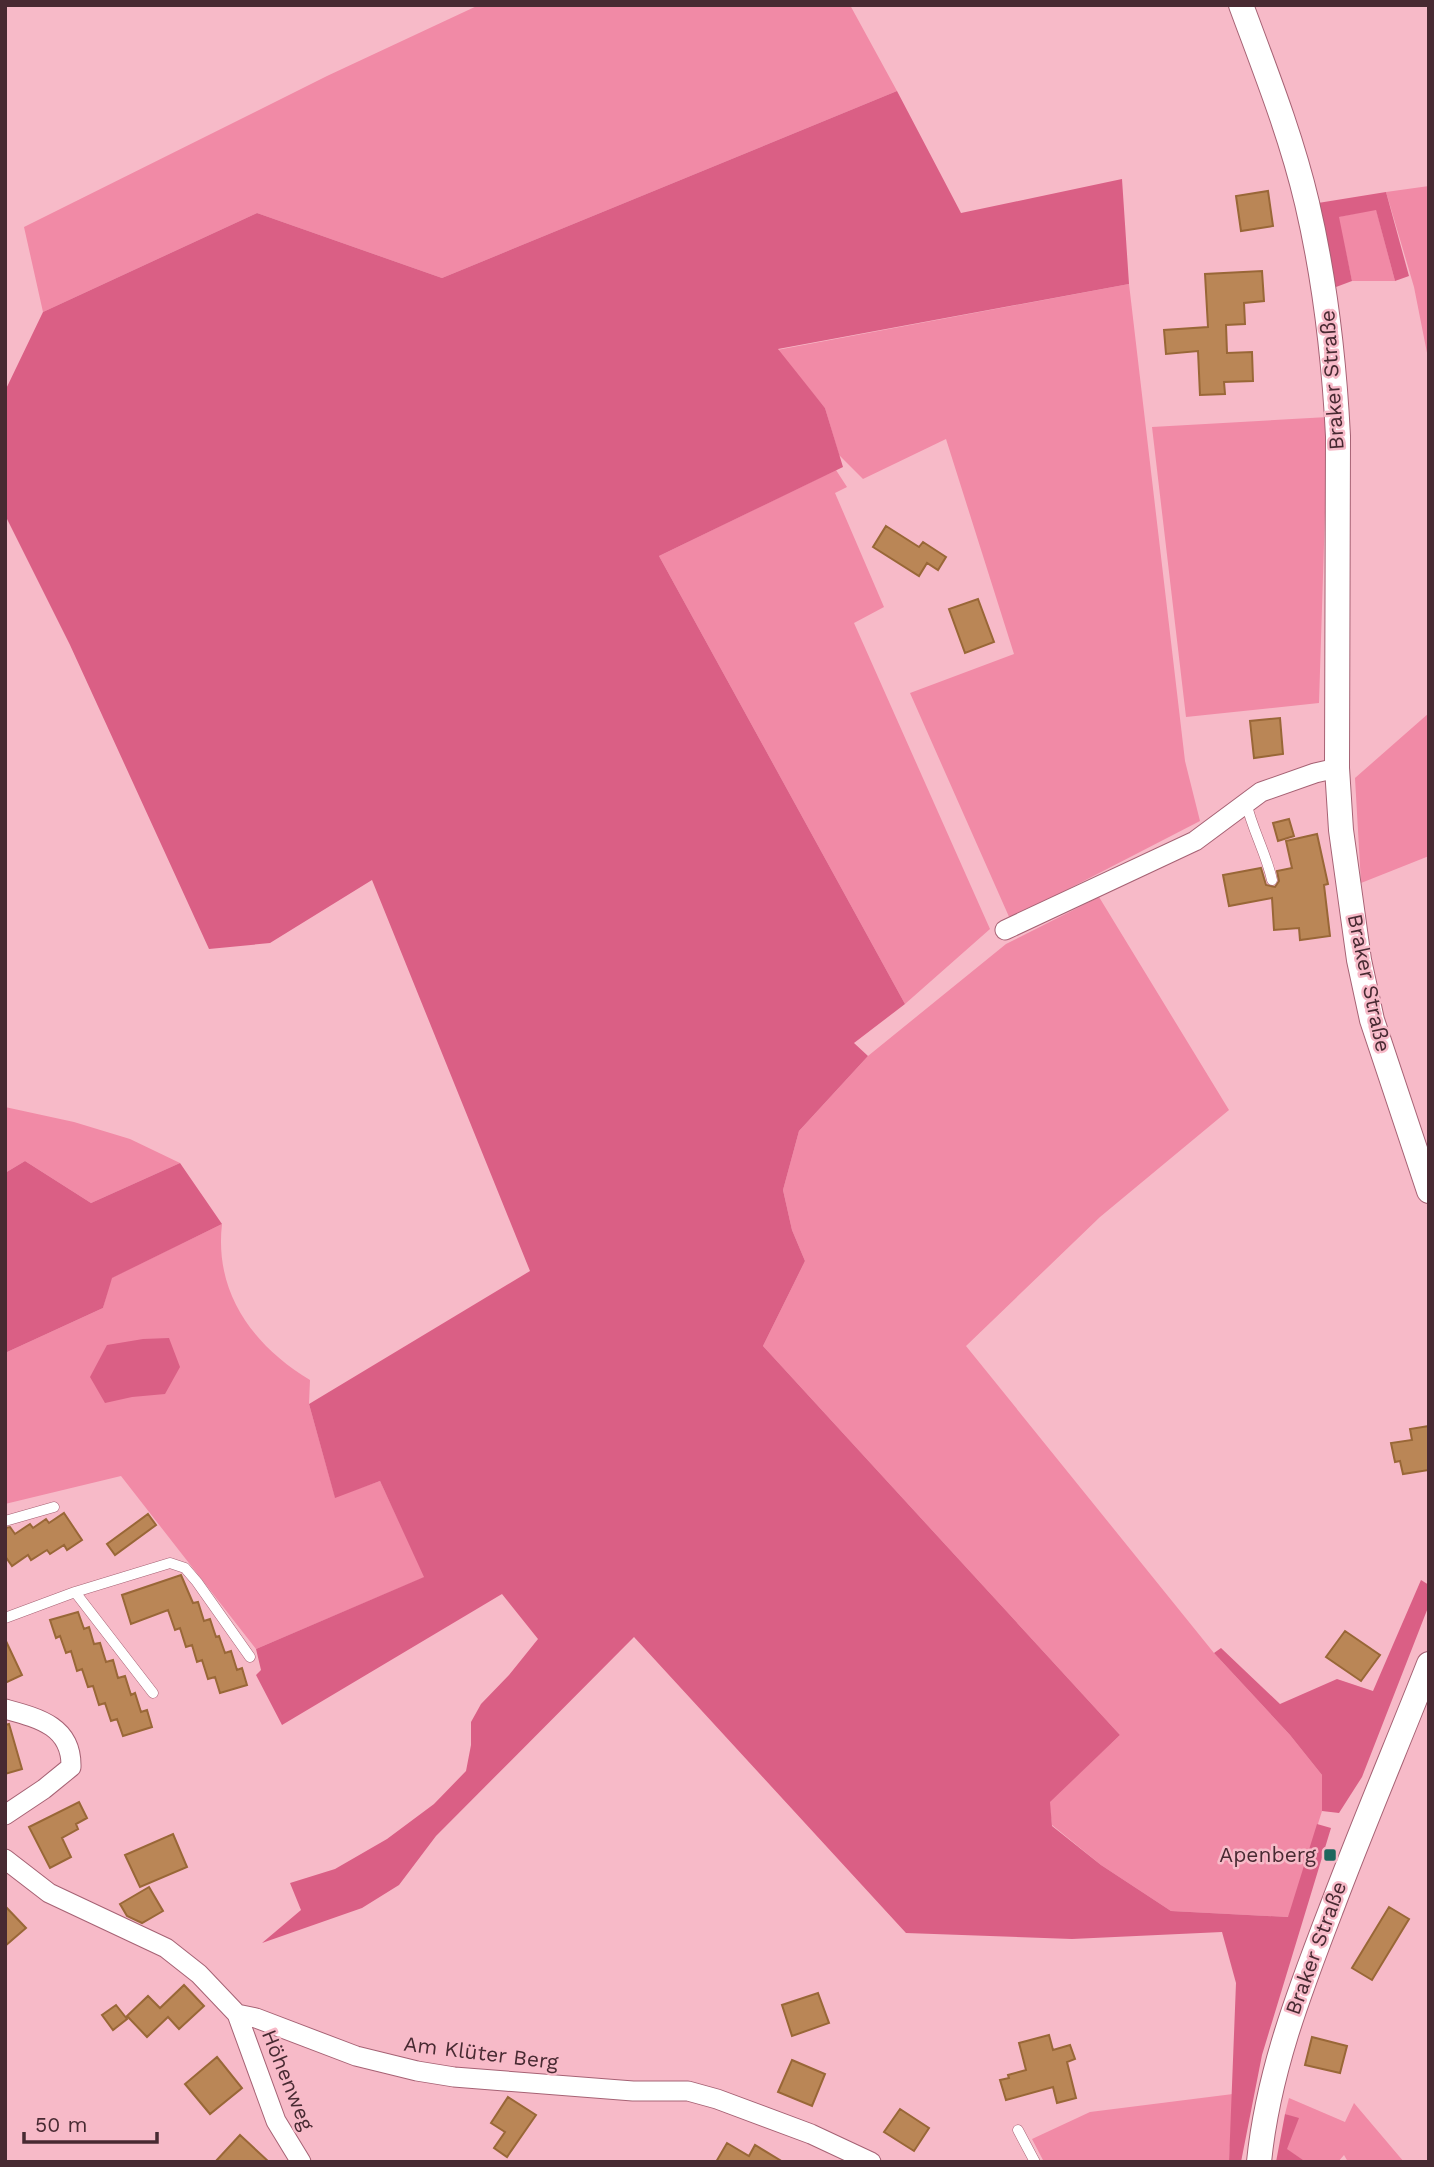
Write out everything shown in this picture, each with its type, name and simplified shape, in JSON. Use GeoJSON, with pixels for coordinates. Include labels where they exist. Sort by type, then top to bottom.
{"type":"FeatureCollection","features":[{"type":"Feature","properties":{"kind":"street","name":"Braker Straße"},"geometry":{"type":"LineString","coordinates":[[1241,5],[1272,88],[1303,189],[1318,252],[1328,316],[1338,436],[1337,768],[1341,830],[1363,981],[1372,1020],[1429,1191]]}},
{"type":"Feature","properties":{"kind":"street"},"geometry":{"type":"LineString","coordinates":[[1005,930],[1195,841],[1245,801],[1272,788],[1337,768]]}},
{"type":"Feature","properties":{"kind":"street","name":"Braker Straße"},"geometry":{"type":"LineString","coordinates":[[1259,2162],[1262,2133],[1286,2030],[1349,1858],[1429,1664]]}},
{"type":"Feature","properties":{"kind":"street"},"geometry":{"type":"LineString","coordinates":[[5,1709],[36,1717],[57,1729],[72,1751],[71,1767],[44,1790],[5,1815]]}},
{"type":"Feature","properties":{"kind":"street","name":"Am Klüter Berg"},"geometry":{"type":"LineString","coordinates":[[5,1859],[49,1893],[166,1948],[184,1960],[237,2014],[256,2018],[356,2056],[454,2077],[578,2088],[688,2091],[811,2134],[871,2162]]}},
{"type":"Feature","properties":{"kind":"street","name":"Höhenweg"},"geometry":{"type":"LineString","coordinates":[[237,2014],[276,2121],[301,2162]]}},
{"type":"Feature","properties":{"kind":"lane"},"geometry":{"type":"LineString","coordinates":[[1245,801],[1272,880]]}},
{"type":"Feature","properties":{"kind":"lane"},"geometry":{"type":"LineString","coordinates":[[5,1521],[54,1507]]}},
{"type":"Feature","properties":{"kind":"lane"},"geometry":{"type":"LineString","coordinates":[[5,1618],[75,1592],[170,1563],[185,1568],[250,1657]]}},
{"type":"Feature","properties":{"kind":"lane"},"geometry":{"type":"LineString","coordinates":[[75,1592],[153,1693]]}},
{"type":"Feature","properties":{"kind":"lane"},"geometry":{"type":"LineString","coordinates":[[1018,2130],[1035,2162]]}},
{"type":"Feature","properties":{"kind":"shaded area"},"geometry":{"type":"Polygon","coordinates":[[[479,5],[850,5],[897,91],[442,278],[257,213],[43,312],[24,227],[327,76],[479,5]]]}},
{"type":"Feature","properties":{"kind":"shaded area"},"geometry":{"type":"Polygon","coordinates":[[[897,91],[961,213],[1122,179],[1129,284],[778,349],[825,408],[843,467],[659,556],[905,1004],[854,1043],[868,1056],[799,1131],[783,1190],[792,1230],[805,1261],[763,1346],[1120,1735],[1050,1802],[1052,1826],[1101,1865],[1171,1911],[1288,1917],[1317,1824],[1331,1828],[1262,2055],[1241,2162],[1229,2162],[1236,1983],[1222,1932],[1072,1939],[906,1933],[634,1637],[436,1836],[399,1885],[362,1908],[262,1943],[301,1910],[290,1883],[335,1869],[387,1839],[434,1804],[466,1771],[471,1745],[471,1722],[481,1704],[538,1639],[502,1594],[282,1725],[256,1675],[261,1670],[256,1649],[424,1577],[380,1481],[335,1498],[309,1404],[530,1271],[372,880],[270,943],[209,949],[70,645],[5,515],[5,391],[43,312],[257,213],[442,278],[897,91]]]}},
{"type":"Feature","properties":{"kind":"shaded area"},"geometry":{"type":"Polygon","coordinates":[[[1429,186],[1429,363],[1414,287],[1386,192],[1429,186]]]}},
{"type":"Feature","properties":{"kind":"shaded area"},"geometry":{"type":"Polygon","coordinates":[[[1386,192],[1409,276],[1395,281],[1376,210],[1339,217],[1352,281],[1336,287],[1318,203],[1386,192]]]}},
{"type":"Feature","properties":{"kind":"shaded area"},"geometry":{"type":"Polygon","coordinates":[[[1376,209],[1395,281],[1352,281],[1338,217],[1376,209]]]}},
{"type":"Feature","properties":{"kind":"shaded area"},"geometry":{"type":"Polygon","coordinates":[[[1129,284],[1185,761],[1200,821],[1010,919],[910,693],[1014,654],[946,439],[863,479],[839,455],[825,408],[777,350],[1129,284]]]}},
{"type":"Feature","properties":{"kind":"shaded area"},"geometry":{"type":"Polygon","coordinates":[[[1328,417],[1319,703],[1186,717],[1152,427],[1328,417]]]}},
{"type":"Feature","properties":{"kind":"shaded area"},"geometry":{"type":"Polygon","coordinates":[[[836,470],[847,487],[835,493],[884,607],[854,623],[990,929],[905,1004],[659,556],[836,470]]]}},
{"type":"Feature","properties":{"kind":"shaded area"},"geometry":{"type":"Polygon","coordinates":[[[1429,713],[1429,856],[1361,883],[1355,778],[1429,713]]]}},
{"type":"Feature","properties":{"kind":"shaded area"},"geometry":{"type":"Polygon","coordinates":[[[1099,897],[1229,1110],[1100,1217],[966,1346],[1214,1653],[1290,1735],[1322,1775],[1322,1811],[1289,1917],[1171,1911],[1101,1865],[1052,1825],[1049,1802],[1120,1735],[763,1346],[805,1261],[792,1230],[783,1190],[799,1131],[868,1056],[1006,944],[1099,897]]]}},
{"type":"Feature","properties":{"kind":"shaded area"},"geometry":{"type":"Polygon","coordinates":[[[5,1107],[74,1122],[130,1139],[180,1163],[91,1203],[25,1161],[5,1173],[5,1107]]]}},
{"type":"Feature","properties":{"kind":"shaded area"},"geometry":{"type":"Polygon","coordinates":[[[25,1161],[91,1203],[180,1163],[222,1224],[112,1278],[103,1308],[5,1353],[5,1173],[25,1161]]]}},
{"type":"Feature","properties":{"kind":"shaded area"},"geometry":{"type":"Polygon","coordinates":[[[222,1224],[224,1273],[242,1316],[272,1351],[310,1380],[309,1404],[335,1497],[380,1481],[425,1577],[256,1649],[121,1476],[5,1504],[5,1353],[103,1308],[111,1278],[222,1224]]]}},
{"type":"Feature","properties":{"kind":"shaded area"},"geometry":{"type":"Polygon","coordinates":[[[169,1338],[180,1367],[165,1394],[105,1403],[90,1377],[107,1345],[169,1338]]]}},
{"type":"Feature","properties":{"kind":"shaded area"},"geometry":{"type":"Polygon","coordinates":[[[1421,1580],[1429,1585],[1429,1605],[1362,1777],[1339,1813],[1322,1811],[1322,1775],[1290,1735],[1214,1653],[1221,1648],[1280,1704],[1337,1679],[1373,1691],[1421,1580]]]}},
{"type":"Feature","properties":{"kind":"shaded area"},"geometry":{"type":"Polygon","coordinates":[[[1233,2094],[1229,2162],[1044,2162],[1032,2139],[1090,2112],[1233,2094]]]}},
{"type":"Feature","properties":{"kind":"shaded area"},"geometry":{"type":"Polygon","coordinates":[[[1289,2098],[1345,2122],[1354,2103],[1404,2162],[1348,2162],[1344,2155],[1338,2162],[1306,2162],[1286,2149],[1298,2119],[1285,2114],[1289,2098]]]}},
{"type":"Feature","properties":{"kind":"shaded area"},"geometry":{"type":"Polygon","coordinates":[[[1285,2114],[1299,2118],[1287,2149],[1306,2162],[1276,2162],[1285,2114]]]}},
{"type":"Feature","properties":{"kind":"building"},"geometry":{"type":"Polygon","coordinates":[[[1268,191],[1273,226],[1241,231],[1236,196],[1268,191]]]}},
{"type":"Feature","properties":{"kind":"building"},"geometry":{"type":"Polygon","coordinates":[[[1262,271],[1264,301],[1244,303],[1245,324],[1226,325],[1227,353],[1252,352],[1253,381],[1224,382],[1225,394],[1200,395],[1198,351],[1166,354],[1164,330],[1208,327],[1205,274],[1262,271]]]}},
{"type":"Feature","properties":{"kind":"building"},"geometry":{"type":"Polygon","coordinates":[[[886,526],[919,547],[923,542],[946,557],[938,570],[927,563],[919,576],[873,547],[886,526]]]}},
{"type":"Feature","properties":{"kind":"building"},"geometry":{"type":"Polygon","coordinates":[[[978,599],[994,642],[965,653],[949,609],[978,599]]]}},
{"type":"Feature","properties":{"kind":"building"},"geometry":{"type":"Polygon","coordinates":[[[1280,718],[1283,754],[1254,758],[1250,721],[1280,718]]]}},
{"type":"Feature","properties":{"kind":"building"},"geometry":{"type":"Polygon","coordinates":[[[1289,819],[1294,836],[1278,841],[1273,823],[1289,819]]]}},
{"type":"Feature","properties":{"kind":"building"},"geometry":{"type":"Polygon","coordinates":[[[1317,834],[1328,884],[1324,885],[1330,936],[1300,940],[1299,928],[1274,930],[1272,898],[1229,906],[1223,875],[1261,868],[1266,885],[1275,887],[1279,881],[1277,871],[1292,868],[1286,841],[1317,834]]]}},
{"type":"Feature","properties":{"kind":"building"},"geometry":{"type":"Polygon","coordinates":[[[1429,1426],[1429,1470],[1403,1474],[1400,1461],[1395,1462],[1391,1443],[1412,1440],[1410,1429],[1429,1426]]]}},
{"type":"Feature","properties":{"kind":"building"},"geometry":{"type":"Polygon","coordinates":[[[64,1513],[82,1540],[67,1550],[64,1545],[50,1554],[47,1550],[31,1560],[28,1555],[12,1566],[5,1556],[5,1528],[10,1527],[15,1534],[30,1524],[33,1528],[46,1519],[49,1523],[64,1513]]]}},
{"type":"Feature","properties":{"kind":"building"},"geometry":{"type":"Polygon","coordinates":[[[148,1514],[156,1525],[115,1555],[107,1544],[148,1514]]]}},
{"type":"Feature","properties":{"kind":"building"},"geometry":{"type":"Polygon","coordinates":[[[181,1575],[193,1603],[198,1602],[204,1621],[210,1619],[225,1653],[231,1651],[237,1670],[242,1668],[247,1685],[220,1693],[215,1677],[208,1679],[202,1660],[197,1662],[192,1645],[186,1647],[180,1628],[175,1630],[168,1610],[131,1624],[122,1595],[181,1575]]]}},
{"type":"Feature","properties":{"kind":"building"},"geometry":{"type":"Polygon","coordinates":[[[78,1612],[84,1629],[89,1627],[94,1644],[100,1643],[106,1662],[113,1660],[118,1678],[125,1676],[131,1695],[135,1693],[141,1712],[147,1710],[152,1727],[123,1736],[117,1719],[111,1721],[105,1703],[99,1705],[93,1686],[88,1687],[82,1669],[77,1671],[71,1651],[66,1653],[60,1636],[56,1638],[50,1620],[78,1612]]]}},
{"type":"Feature","properties":{"kind":"building"},"geometry":{"type":"Polygon","coordinates":[[[1345,1631],[1380,1655],[1361,1681],[1326,1657],[1345,1631]]]}},
{"type":"Feature","properties":{"kind":"building"},"geometry":{"type":"Polygon","coordinates":[[[5,1639],[22,1675],[5,1683],[5,1639]]]}},
{"type":"Feature","properties":{"kind":"building"},"geometry":{"type":"Polygon","coordinates":[[[9,1724],[22,1769],[5,1774],[5,1725],[9,1724]]]}},
{"type":"Feature","properties":{"kind":"building"},"geometry":{"type":"Polygon","coordinates":[[[79,1802],[87,1818],[76,1824],[78,1829],[62,1838],[71,1857],[50,1868],[29,1827],[79,1802]]]}},
{"type":"Feature","properties":{"kind":"building"},"geometry":{"type":"Polygon","coordinates":[[[173,1834],[187,1867],[140,1887],[125,1855],[173,1834]]]}},
{"type":"Feature","properties":{"kind":"building"},"geometry":{"type":"Polygon","coordinates":[[[149,1887],[163,1911],[142,1923],[127,1916],[120,1904],[149,1887]]]}},
{"type":"Feature","properties":{"kind":"building"},"geometry":{"type":"Polygon","coordinates":[[[5,1906],[26,1928],[5,1946],[5,1906]]]}},
{"type":"Feature","properties":{"kind":"building"},"geometry":{"type":"Polygon","coordinates":[[[1389,1907],[1409,1919],[1372,1980],[1352,1968],[1389,1907]]]}},
{"type":"Feature","properties":{"kind":"building"},"geometry":{"type":"Polygon","coordinates":[[[184,1985],[204,2006],[179,2029],[168,2017],[147,2037],[127,2016],[148,1996],[160,2008],[184,1985]]]}},
{"type":"Feature","properties":{"kind":"building"},"geometry":{"type":"Polygon","coordinates":[[[818,1993],[829,2023],[792,2036],[782,2005],[818,1993]]]}},
{"type":"Feature","properties":{"kind":"building"},"geometry":{"type":"Polygon","coordinates":[[[116,2005],[127,2019],[113,2030],[102,2015],[116,2005]]]}},
{"type":"Feature","properties":{"kind":"building"},"geometry":{"type":"Polygon","coordinates":[[[1049,2035],[1053,2050],[1070,2045],[1075,2059],[1067,2062],[1076,2098],[1057,2103],[1053,2087],[1006,2100],[1000,2080],[1026,2070],[1019,2043],[1049,2035]]]}},
{"type":"Feature","properties":{"kind":"building"},"geometry":{"type":"Polygon","coordinates":[[[1312,2037],[1347,2046],[1340,2073],[1305,2065],[1312,2037]]]}},
{"type":"Feature","properties":{"kind":"building"},"geometry":{"type":"Polygon","coordinates":[[[217,2057],[242,2088],[210,2114],[185,2084],[217,2057]]]}},
{"type":"Feature","properties":{"kind":"building"},"geometry":{"type":"Polygon","coordinates":[[[792,2060],[825,2074],[812,2106],[778,2092],[792,2060]]]}},
{"type":"Feature","properties":{"kind":"building"},"geometry":{"type":"Polygon","coordinates":[[[508,2097],[536,2115],[507,2157],[494,2148],[505,2132],[491,2123],[508,2097]]]}},
{"type":"Feature","properties":{"kind":"building"},"geometry":{"type":"Polygon","coordinates":[[[900,2109],[929,2128],[914,2151],[884,2132],[900,2109]]]}},
{"type":"Feature","properties":{"kind":"building"},"geometry":{"type":"Polygon","coordinates":[[[240,2135],[269,2162],[215,2162],[240,2135]]]}},
{"type":"Feature","properties":{"kind":"building"},"geometry":{"type":"Polygon","coordinates":[[[727,2143],[749,2156],[755,2145],[783,2162],[716,2162],[727,2143]]]}},
{"type":"Feature","properties":{"kind":"place","name":"Apenberg"},"geometry":{"type":"Point","coordinates":[1330,1855]}}]}
